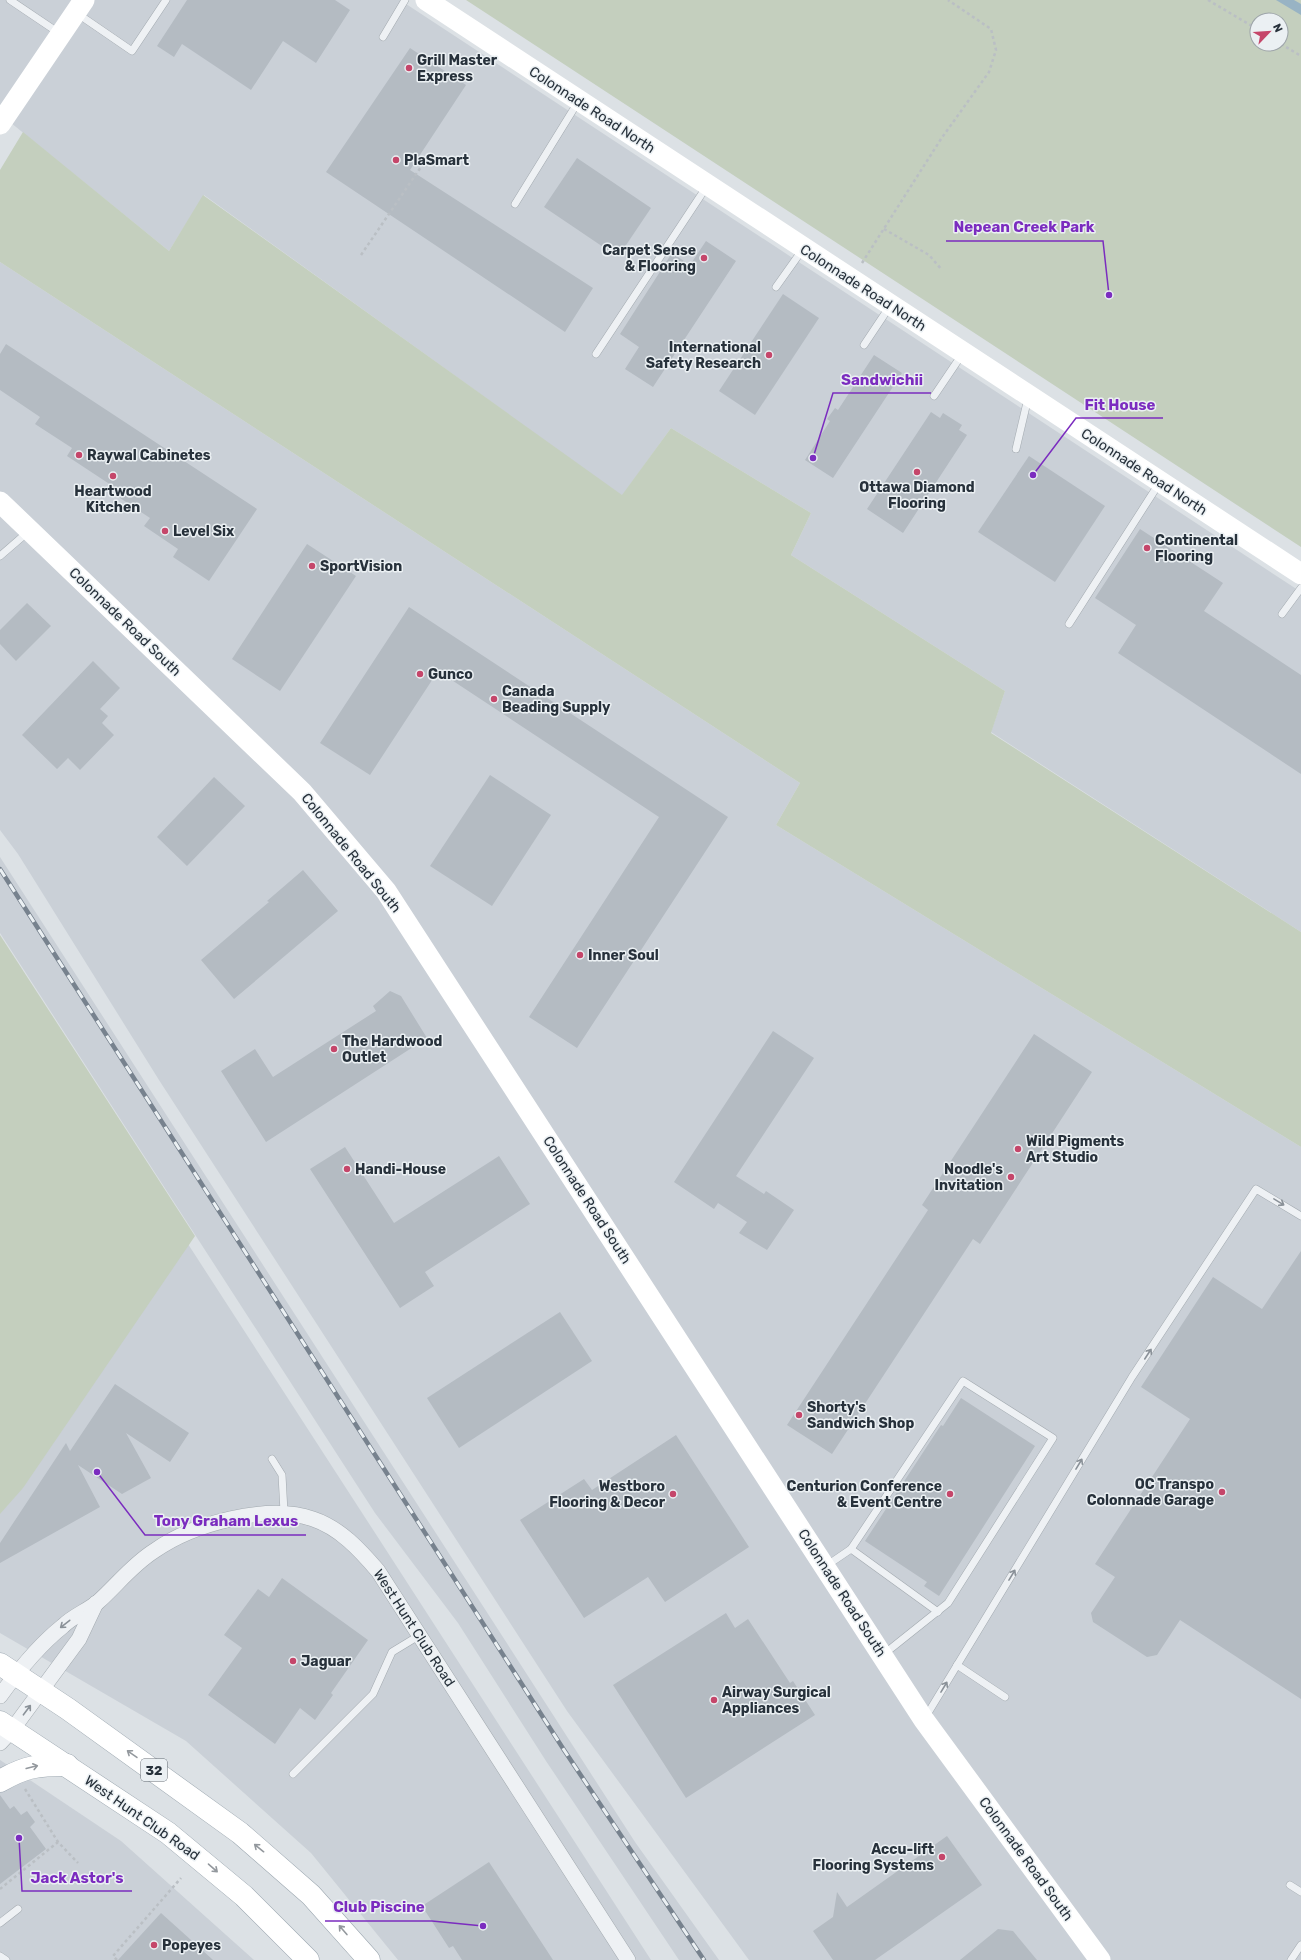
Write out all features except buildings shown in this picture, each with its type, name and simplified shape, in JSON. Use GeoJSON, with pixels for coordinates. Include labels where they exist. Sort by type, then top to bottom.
{"type":"FeatureCollection","features":[{"type":"Feature","properties":{"kind":"main road","name":"32"},"geometry":{"type":"LineString","coordinates":[[8,1669],[203,1805],[264,1852],[311,1895],[369,1960]]}},
{"type":"Feature","properties":{"kind":"main road","name":"West Hunt Club Road"},"geometry":{"type":"LineString","coordinates":[[4,1732],[67,1765],[168,1833],[210,1866],[274,1924],[308,1960]]}},
{"type":"Feature","properties":{"kind":"main road"},"geometry":{"type":"LineString","coordinates":[[10,1782],[18,1771],[36,1765],[67,1765]]}},
{"type":"Feature","properties":{"kind":"street","name":"Colonnade Road North"},"geometry":{"type":"LineString","coordinates":[[426,0],[1301,574]]}},
{"type":"Feature","properties":{"kind":"street"},"geometry":{"type":"LineString","coordinates":[[0,124],[80,6]]}},
{"type":"Feature","properties":{"kind":"street","name":"Colonnade Road South"},"geometry":{"type":"LineString","coordinates":[[0,502],[302,792],[386,891],[924,1720],[1100,1960]]}},
{"type":"Feature","properties":{"kind":"street","name":"West Hunt Club Road"},"geometry":{"type":"LineString","coordinates":[[0,1696],[8,1669],[63,1626],[97,1602],[132,1567],[155,1550],[184,1534],[209,1524],[232,1519],[284,1512],[313,1519],[336,1530],[356,1547],[378,1571],[628,1960]]}},
{"type":"Feature","properties":{"kind":"street","name":"West Hunt Club Road"},"geometry":{"type":"LineString","coordinates":[[4,1732],[41,1691],[79,1639],[97,1602]]}},
{"type":"Feature","properties":{"kind":"lane"},"geometry":{"type":"LineString","coordinates":[[10,0],[61,34]]}},
{"type":"Feature","properties":{"kind":"lane"},"geometry":{"type":"LineString","coordinates":[[80,6],[132,51],[166,0]]}},
{"type":"Feature","properties":{"kind":"lane"},"geometry":{"type":"LineString","coordinates":[[383,37],[405,0]]}},
{"type":"Feature","properties":{"kind":"lane"},"geometry":{"type":"LineString","coordinates":[[515,204],[579,101]]}},
{"type":"Feature","properties":{"kind":"lane"},"geometry":{"type":"LineString","coordinates":[[596,354],[707,185]]}},
{"type":"Feature","properties":{"kind":"lane"},"geometry":{"type":"LineString","coordinates":[[776,287],[803,248]]}},
{"type":"Feature","properties":{"kind":"lane"},"geometry":{"type":"LineString","coordinates":[[864,345],[890,305]]}},
{"type":"Feature","properties":{"kind":"lane"},"geometry":{"type":"LineString","coordinates":[[934,396],[963,353]]}},
{"type":"Feature","properties":{"kind":"lane"},"geometry":{"type":"LineString","coordinates":[[1016,448],[1028,396]]}},
{"type":"Feature","properties":{"kind":"lane"},"geometry":{"type":"LineString","coordinates":[[1069,624],[1160,482]]}},
{"type":"Feature","properties":{"kind":"lane"},"geometry":{"type":"LineString","coordinates":[[0,556],[30,530]]}},
{"type":"Feature","properties":{"kind":"lane"},"geometry":{"type":"LineString","coordinates":[[1282,614],[1301,588]]}},
{"type":"Feature","properties":{"kind":"lane"},"geometry":{"type":"LineString","coordinates":[[924,1720],[1132,1377],[1256,1189],[1301,1216]]}},
{"type":"Feature","properties":{"kind":"lane"},"geometry":{"type":"LineString","coordinates":[[825,1567],[851,1549],[962,1381],[1053,1438],[948,1603],[882,1656]]}},
{"type":"Feature","properties":{"kind":"lane"},"geometry":{"type":"LineString","coordinates":[[272,1459],[282,1475],[284,1512]]}},
{"type":"Feature","properties":{"kind":"lane"},"geometry":{"type":"LineString","coordinates":[[851,1549],[938,1612]]}},
{"type":"Feature","properties":{"kind":"lane"},"geometry":{"type":"LineString","coordinates":[[293,1774],[373,1694],[392,1652],[420,1635]]}},
{"type":"Feature","properties":{"kind":"lane"},"geometry":{"type":"LineString","coordinates":[[957,1665],[1005,1697]]}},
{"type":"Feature","properties":{"kind":"lane"},"geometry":{"type":"LineString","coordinates":[[1290,1885],[1301,1892]]}},
{"type":"Feature","properties":{"kind":"lane"},"geometry":{"type":"LineString","coordinates":[[0,1923],[18,1909]]}},
{"type":"Feature","properties":{"kind":"lane"},"geometry":{"type":"LineString","coordinates":[[1291,1960],[1301,1945]]}},
{"type":"Feature","properties":{"kind":"lane"},"geometry":{"type":"LineString","coordinates":[[0,1956],[6,1960]]}},
{"type":"Feature","properties":{"kind":"path"},"geometry":{"type":"LineString","coordinates":[[851,280],[941,139],[989,72],[996,50],[991,29],[948,0]]}},
{"type":"Feature","properties":{"kind":"path"},"geometry":{"type":"LineString","coordinates":[[1208,0],[1249,24]]}},
{"type":"Feature","properties":{"kind":"path"},"geometry":{"type":"LineString","coordinates":[[1289,49],[1301,56]]}},
{"type":"Feature","properties":{"kind":"path"},"geometry":{"type":"LineString","coordinates":[[361,255],[425,161],[450,161]]}},
{"type":"Feature","properties":{"kind":"path"},"geometry":{"type":"LineString","coordinates":[[884,229],[929,255],[942,270]]}},
{"type":"Feature","properties":{"kind":"path"},"geometry":{"type":"LineString","coordinates":[[10,1782],[58,1842],[78,1864]]}},
{"type":"Feature","properties":{"kind":"path"},"geometry":{"type":"LineString","coordinates":[[0,1889],[58,1842]]}},
{"type":"Feature","properties":{"kind":"path"},"geometry":{"type":"LineString","coordinates":[[117,1960],[113,1956],[181,1878]]}},
{"type":"Feature","properties":{"kind":"shaded area"},"geometry":{"type":"Polygon","coordinates":[[[0,0],[400,0],[1301,592],[1301,932],[991,732],[1005,691],[791,555],[811,513],[671,428],[622,496],[204,195],[169,251],[0,114],[0,0]]]}},
{"type":"Feature","properties":{"kind":"shaded area"},"geometry":{"type":"Polygon","coordinates":[[[0,262],[800,783],[776,825],[1301,1147],[1301,1960],[749,1960],[567,1711],[159,1080],[18,854],[0,830],[0,262]]]}},
{"type":"Feature","properties":{"kind":"shaded area"},"geometry":{"type":"Polygon","coordinates":[[[0,857],[635,1842],[719,1960],[679,1960],[546,1761],[458,1623],[375,1513],[0,933],[0,857]]]}},
{"type":"Feature","properties":{"kind":"shaded area"},"geometry":{"type":"Polygon","coordinates":[[[177,1227],[651,1960],[398,1960],[311,1853],[186,1741],[0,1633],[0,1500],[177,1227]]]}},
{"type":"Feature","properties":{"kind":"shaded area"},"geometry":{"type":"Polygon","coordinates":[[[0,1760],[121,1841],[254,1960],[0,1960],[0,1760]]]}},
{"type":"Feature","properties":{"kind":"green space"},"geometry":{"type":"Polygon","coordinates":[[[466,0],[1301,0],[1301,547],[466,0]]]}},
{"type":"Feature","properties":{"kind":"green space"},"geometry":{"type":"Polygon","coordinates":[[[23,132],[169,251],[203,195],[622,495],[671,428],[811,513],[791,555],[1005,691],[991,733],[1301,932],[1301,1147],[776,825],[800,783],[0,262],[0,170],[23,132]]]}},
{"type":"Feature","properties":{"kind":"green space"},"geometry":{"type":"Polygon","coordinates":[[[0,935],[195,1236],[23,1488],[0,1514],[0,935]]]}},
{"type":"Feature","properties":{"kind":"water"},"geometry":{"type":"Polygon","coordinates":[[[1276,0],[1294,0],[1301,4],[1301,15],[1276,0]]]}},
{"type":"Feature","properties":{"kind":"railway"},"geometry":{"type":"LineString","coordinates":[[0,869],[564,1750],[704,1960]]}},
{"type":"Feature","properties":{"kind":"place","name":"Grill Master Express"},"geometry":{"type":"Point","coordinates":[409,68]}},
{"type":"Feature","properties":{"kind":"place","name":"PlaSmart"},"geometry":{"type":"Point","coordinates":[396,160]}},
{"type":"Feature","properties":{"kind":"place","name":"Carpet Sense & Flooring"},"geometry":{"type":"Point","coordinates":[704,258]}},
{"type":"Feature","properties":{"kind":"place","name":"Nepean Creek Park"},"geometry":{"type":"Point","coordinates":[1109,295]}},
{"type":"Feature","properties":{"kind":"place","name":"International Safety Research"},"geometry":{"type":"Point","coordinates":[769,355]}},
{"type":"Feature","properties":{"kind":"place","name":"Raywal Cabinetes"},"geometry":{"type":"Point","coordinates":[79,455]}},
{"type":"Feature","properties":{"kind":"place","name":"Sandwichii"},"geometry":{"type":"Point","coordinates":[813,458]}},
{"type":"Feature","properties":{"kind":"place","name":"Ottawa Diamond Flooring"},"geometry":{"type":"Point","coordinates":[917,472]}},
{"type":"Feature","properties":{"kind":"place","name":"Fit House"},"geometry":{"type":"Point","coordinates":[1033,475]}},
{"type":"Feature","properties":{"kind":"place","name":"Heartwood Kitchen"},"geometry":{"type":"Point","coordinates":[113,476]}},
{"type":"Feature","properties":{"kind":"place","name":"Level Six"},"geometry":{"type":"Point","coordinates":[165,531]}},
{"type":"Feature","properties":{"kind":"place","name":"Continental Flooring"},"geometry":{"type":"Point","coordinates":[1147,548]}},
{"type":"Feature","properties":{"kind":"place","name":"SportVision"},"geometry":{"type":"Point","coordinates":[312,566]}},
{"type":"Feature","properties":{"kind":"place","name":"Gunco"},"geometry":{"type":"Point","coordinates":[420,674]}},
{"type":"Feature","properties":{"kind":"place","name":"Canada Beading Supply"},"geometry":{"type":"Point","coordinates":[494,699]}},
{"type":"Feature","properties":{"kind":"place","name":"Inner Soul"},"geometry":{"type":"Point","coordinates":[580,955]}},
{"type":"Feature","properties":{"kind":"place","name":"The Hardwood Outlet"},"geometry":{"type":"Point","coordinates":[334,1049]}},
{"type":"Feature","properties":{"kind":"place","name":"Wild Pigments Art Studio"},"geometry":{"type":"Point","coordinates":[1018,1149]}},
{"type":"Feature","properties":{"kind":"place","name":"Handi-House"},"geometry":{"type":"Point","coordinates":[347,1169]}},
{"type":"Feature","properties":{"kind":"place","name":"Noodle's Invitation"},"geometry":{"type":"Point","coordinates":[1011,1177]}},
{"type":"Feature","properties":{"kind":"place","name":"Shorty's Sandwich Shop"},"geometry":{"type":"Point","coordinates":[799,1415]}},
{"type":"Feature","properties":{"kind":"place","name":"Tony Graham Lexus"},"geometry":{"type":"Point","coordinates":[97,1472]}},
{"type":"Feature","properties":{"kind":"place","name":"OC Transpo Colonnade Garage"},"geometry":{"type":"Point","coordinates":[1222,1492]}},
{"type":"Feature","properties":{"kind":"place","name":"Westboro Flooring & Decor"},"geometry":{"type":"Point","coordinates":[673,1494]}},
{"type":"Feature","properties":{"kind":"place","name":"Centurion Conference & Event Centre"},"geometry":{"type":"Point","coordinates":[950,1494]}},
{"type":"Feature","properties":{"kind":"place","name":"Jaguar"},"geometry":{"type":"Point","coordinates":[293,1661]}},
{"type":"Feature","properties":{"kind":"place","name":"Airway Surgical Appliances"},"geometry":{"type":"Point","coordinates":[714,1700]}},
{"type":"Feature","properties":{"kind":"place","name":"Jack Astor's"},"geometry":{"type":"Point","coordinates":[19,1838]}},
{"type":"Feature","properties":{"kind":"place","name":"Accu-lift Flooring Systems"},"geometry":{"type":"Point","coordinates":[942,1857]}},
{"type":"Feature","properties":{"kind":"place","name":"Club Piscine"},"geometry":{"type":"Point","coordinates":[483,1926]}},
{"type":"Feature","properties":{"kind":"place","name":"Popeyes"},"geometry":{"type":"Point","coordinates":[154,1945]}}]}
